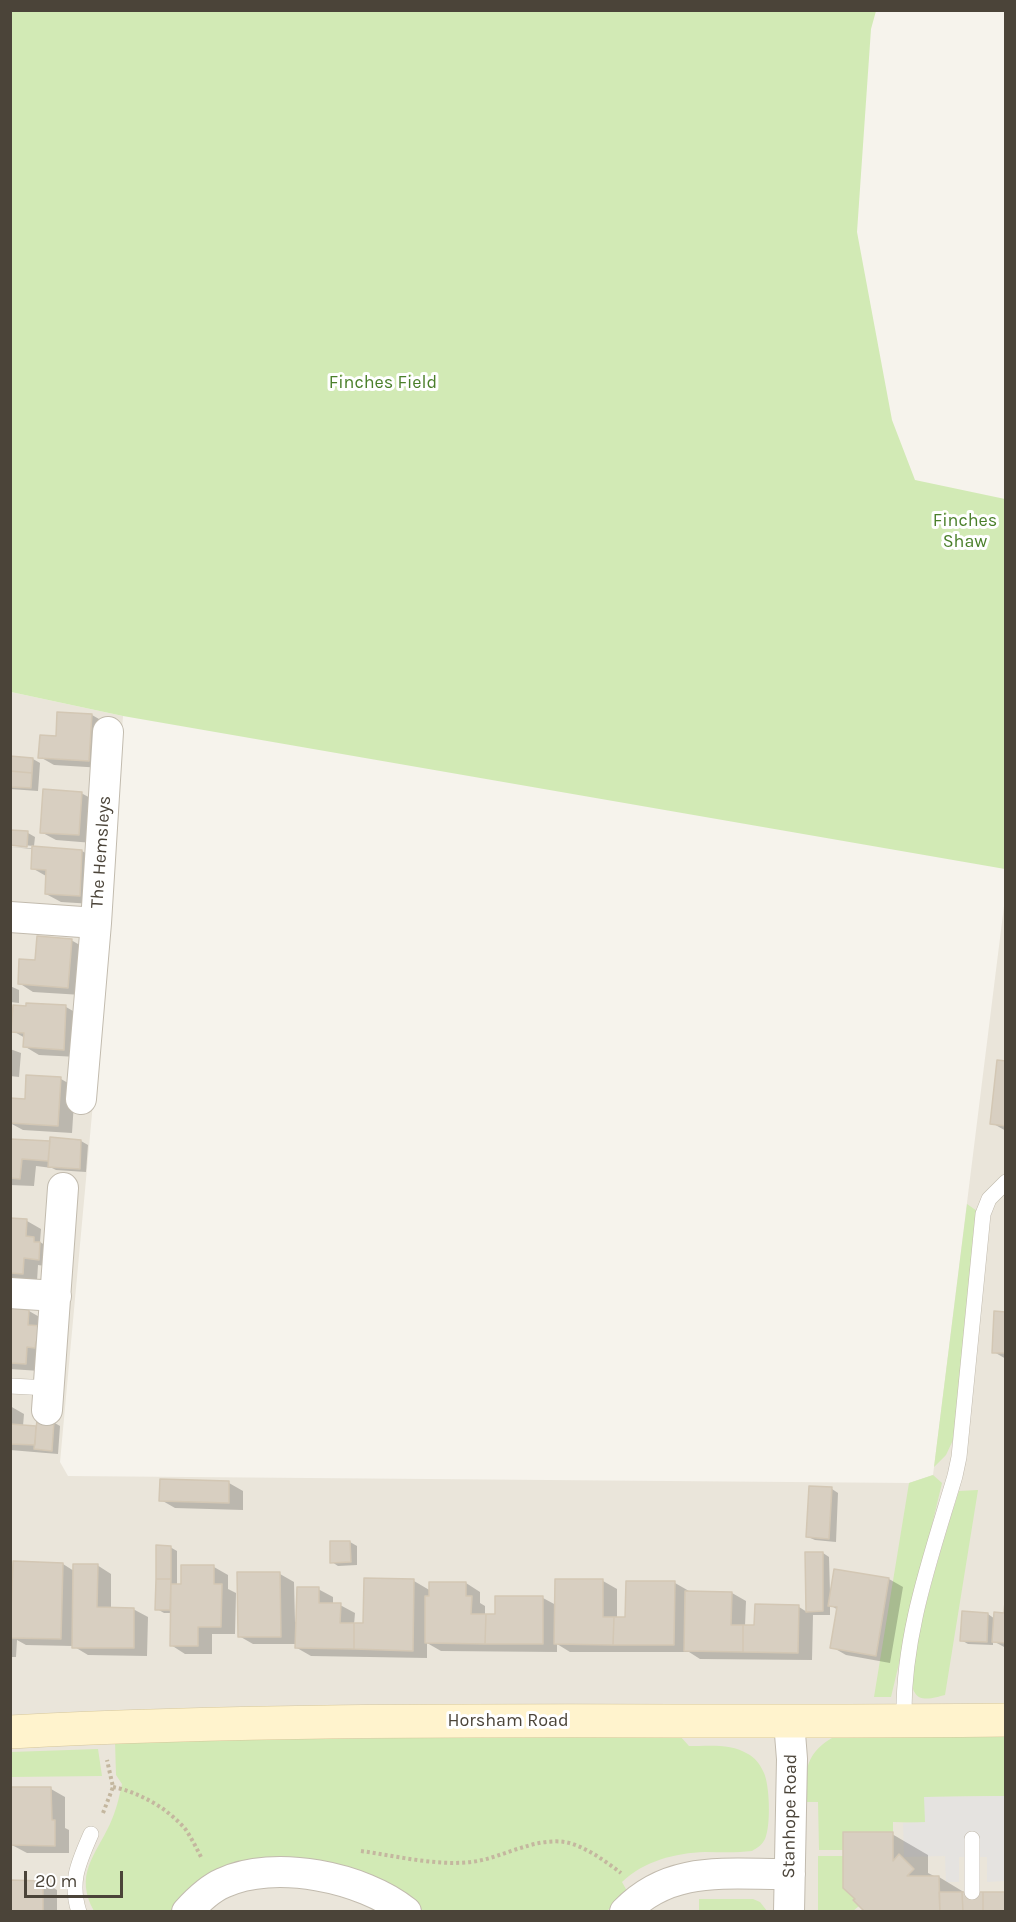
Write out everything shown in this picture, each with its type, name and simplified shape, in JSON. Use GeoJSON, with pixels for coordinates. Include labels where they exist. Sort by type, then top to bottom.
{"type":"FeatureCollection","features":[{"type":"Feature","properties":{"kind":"street","name":"The Hemsleys"},"geometry":{"type":"LineString","coordinates":[[10,916],[96,923],[108,732]]}},
{"type":"Feature","properties":{"kind":"street"},"geometry":{"type":"LineString","coordinates":[[81,1099],[96,923]]}},
{"type":"Feature","properties":{"kind":"street"},"geometry":{"type":"LineString","coordinates":[[48,1399],[63,1188]]}},
{"type":"Feature","properties":{"kind":"street"},"geometry":{"type":"LineString","coordinates":[[10,1293],[56,1296]]}},
{"type":"Feature","properties":{"kind":"street","name":"Horsham Road"},"geometry":{"type":"LineString","coordinates":[[10,1732],[290,1721],[1005,1720]]}},
{"type":"Feature","properties":{"kind":"street","name":"Stanhope Road"},"geometry":{"type":"LineString","coordinates":[[789,1721],[792,1758],[789,1911]]}},
{"type":"Feature","properties":{"kind":"street"},"geometry":{"type":"LineString","coordinates":[[187,1911],[212,1889],[223,1883],[247,1875],[292,1873],[343,1880],[360,1886],[406,1911]]}},
{"type":"Feature","properties":{"kind":"street"},"geometry":{"type":"LineString","coordinates":[[633,1903],[661,1885],[690,1876],[790,1874]]}},
{"type":"Feature","properties":{"kind":"lane"},"geometry":{"type":"LineString","coordinates":[[904,1721],[905,1671],[911,1629],[955,1476],[961,1443],[983,1214],[989,1199],[1005,1182]]}},
{"type":"Feature","properties":{"kind":"lane"},"geometry":{"type":"LineString","coordinates":[[10,1386],[48,1399]]}},
{"type":"Feature","properties":{"kind":"lane"},"geometry":{"type":"LineString","coordinates":[[79,1911],[74,1880],[79,1861],[91,1834]]}},
{"type":"Feature","properties":{"kind":"lane"},"geometry":{"type":"LineString","coordinates":[[972,1839],[972,1892]]}},
{"type":"Feature","properties":{"kind":"path"},"geometry":{"type":"LineString","coordinates":[[91,1834],[108,1803],[113,1787],[106,1757],[105,1727]]}},
{"type":"Feature","properties":{"kind":"path"},"geometry":{"type":"LineString","coordinates":[[113,1787],[140,1795],[185,1829],[195,1844],[212,1889]]}},
{"type":"Feature","properties":{"kind":"path"},"geometry":{"type":"LineString","coordinates":[[352,1850],[447,1862],[471,1862],[492,1858],[526,1846],[564,1842],[604,1860],[632,1882],[633,1903]]}},
{"type":"Feature","properties":{"kind":"shaded area"},"geometry":{"type":"Polygon","coordinates":[[[11,692],[123,716],[109,929],[60,1462],[68,1476],[909,1483],[933,1475],[1005,898],[1005,1911],[11,1912],[11,692]]]}},
{"type":"Feature","properties":{"kind":"shaded area"},"geometry":{"type":"Polygon","coordinates":[[[1005,1796],[1005,1881],[987,1882],[987,1857],[959,1857],[959,1882],[946,1882],[945,1856],[904,1857],[903,1823],[925,1822],[924,1797],[1005,1796]]]}},
{"type":"Feature","properties":{"kind":"green space","name":"Finches Field"},"geometry":{"type":"Polygon","coordinates":[[[10,11],[876,11],[871,29],[857,232],[892,420],[915,480],[1005,499],[1005,869],[123,716],[11,692],[10,11]]]}},
{"type":"Feature","properties":{"kind":"green space"},"geometry":{"type":"Polygon","coordinates":[[[967,1204],[977,1211],[953,1440],[946,1455],[934,1467],[967,1204]]]}},
{"type":"Feature","properties":{"kind":"green space"},"geometry":{"type":"Polygon","coordinates":[[[933,1475],[942,1483],[891,1697],[874,1697],[909,1483],[933,1475]]]}},
{"type":"Feature","properties":{"kind":"green space"},"geometry":{"type":"Polygon","coordinates":[[[978,1490],[945,1695],[921,1698],[915,1693],[913,1680],[915,1658],[920,1628],[937,1563],[959,1491],[978,1490]]]}},
{"type":"Feature","properties":{"kind":"green space"},"geometry":{"type":"Polygon","coordinates":[[[1005,1733],[1005,1796],[925,1797],[925,1823],[893,1822],[893,1832],[843,1850],[819,1850],[818,1802],[805,1802],[805,1781],[806,1771],[813,1755],[826,1742],[836,1736],[1005,1733]]]}},
{"type":"Feature","properties":{"kind":"green space"},"geometry":{"type":"Polygon","coordinates":[[[679,1735],[689,1746],[734,1748],[757,1761],[765,1777],[768,1794],[769,1815],[765,1839],[752,1851],[694,1853],[671,1856],[650,1864],[622,1882],[627,1891],[607,1911],[424,1911],[392,1888],[200,1885],[172,1911],[94,1911],[88,1898],[86,1876],[93,1856],[112,1819],[122,1784],[116,1775],[115,1741],[679,1735]]]}},
{"type":"Feature","properties":{"kind":"green space"},"geometry":{"type":"Polygon","coordinates":[[[98,1749],[102,1776],[11,1777],[11,1752],[98,1749]]]}},
{"type":"Feature","properties":{"kind":"green space"},"geometry":{"type":"Polygon","coordinates":[[[818,1856],[843,1856],[855,1899],[853,1901],[859,1906],[853,1911],[818,1911],[818,1856]]]}},
{"type":"Feature","properties":{"kind":"green space"},"geometry":{"type":"Polygon","coordinates":[[[699,1899],[753,1899],[760,1902],[767,1911],[699,1911],[699,1899]]]}},
{"type":"Feature","properties":{"kind":"building"},"geometry":{"type":"Polygon","coordinates":[[[57,712],[92,714],[89,761],[38,758],[40,735],[56,736],[57,712]]]}},
{"type":"Feature","properties":{"kind":"building"},"geometry":{"type":"Polygon","coordinates":[[[10,756],[33,758],[32,773],[10,771],[10,756]]]}},
{"type":"Feature","properties":{"kind":"building"},"geometry":{"type":"Polygon","coordinates":[[[10,771],[32,773],[31,788],[10,787],[10,771]]]}},
{"type":"Feature","properties":{"kind":"building"},"geometry":{"type":"Polygon","coordinates":[[[43,789],[82,792],[79,835],[40,833],[43,789]]]}},
{"type":"Feature","properties":{"kind":"building"},"geometry":{"type":"Polygon","coordinates":[[[10,830],[28,831],[27,847],[10,845],[10,830]]]}},
{"type":"Feature","properties":{"kind":"building"},"geometry":{"type":"Polygon","coordinates":[[[32,846],[82,850],[80,896],[45,894],[46,870],[31,869],[32,846]]]}},
{"type":"Feature","properties":{"kind":"building"},"geometry":{"type":"Polygon","coordinates":[[[37,936],[72,939],[68,988],[18,984],[19,959],[35,960],[37,936]]]}},
{"type":"Feature","properties":{"kind":"building"},"geometry":{"type":"Polygon","coordinates":[[[26,1003],[66,1005],[64,1050],[23,1047],[24,1033],[11,1032],[13,1005],[26,1006],[26,1003]]]}},
{"type":"Feature","properties":{"kind":"building"},"geometry":{"type":"Polygon","coordinates":[[[997,1060],[1006,1061],[1006,1126],[990,1124],[997,1060]]]}},
{"type":"Feature","properties":{"kind":"building"},"geometry":{"type":"Polygon","coordinates":[[[26,1075],[61,1077],[58,1126],[10,1123],[10,1098],[25,1099],[26,1075]]]}},
{"type":"Feature","properties":{"kind":"building"},"geometry":{"type":"Polygon","coordinates":[[[50,1137],[81,1140],[80,1169],[48,1167],[50,1137]]]}},
{"type":"Feature","properties":{"kind":"building"},"geometry":{"type":"Polygon","coordinates":[[[10,1139],[50,1141],[48,1161],[22,1159],[20,1179],[10,1178],[10,1139]]]}},
{"type":"Feature","properties":{"kind":"building"},"geometry":{"type":"Polygon","coordinates":[[[10,1218],[27,1219],[26,1236],[34,1237],[34,1242],[40,1242],[39,1260],[24,1258],[23,1274],[10,1273],[10,1218]]]}},
{"type":"Feature","properties":{"kind":"building"},"geometry":{"type":"Polygon","coordinates":[[[10,1308],[29,1310],[28,1325],[43,1326],[42,1343],[36,1342],[35,1348],[27,1347],[26,1364],[10,1363],[10,1308]]]}},
{"type":"Feature","properties":{"kind":"building"},"geometry":{"type":"Polygon","coordinates":[[[994,1311],[1006,1312],[1006,1353],[992,1353],[994,1311]]]}},
{"type":"Feature","properties":{"kind":"building"},"geometry":{"type":"Polygon","coordinates":[[[37,1420],[54,1421],[52,1451],[34,1449],[37,1420]]]}},
{"type":"Feature","properties":{"kind":"building"},"geometry":{"type":"Polygon","coordinates":[[[10,1424],[36,1426],[35,1445],[10,1444],[10,1424]]]}},
{"type":"Feature","properties":{"kind":"building"},"geometry":{"type":"Polygon","coordinates":[[[160,1479],[229,1481],[229,1503],[159,1501],[160,1479]]]}},
{"type":"Feature","properties":{"kind":"building"},"geometry":{"type":"Polygon","coordinates":[[[809,1486],[832,1487],[829,1539],[806,1537],[809,1486]]]}},
{"type":"Feature","properties":{"kind":"building"},"geometry":{"type":"Polygon","coordinates":[[[330,1541],[350,1541],[351,1562],[330,1563],[330,1541]]]}},
{"type":"Feature","properties":{"kind":"building"},"geometry":{"type":"Polygon","coordinates":[[[156,1545],[171,1546],[171,1579],[156,1579],[156,1545]]]}},
{"type":"Feature","properties":{"kind":"building"},"geometry":{"type":"Polygon","coordinates":[[[805,1552],[823,1552],[823,1611],[806,1612],[805,1552]]]}},
{"type":"Feature","properties":{"kind":"building"},"geometry":{"type":"Polygon","coordinates":[[[13,1561],[63,1563],[61,1639],[10,1638],[13,1561]]]}},
{"type":"Feature","properties":{"kind":"building"},"geometry":{"type":"Polygon","coordinates":[[[73,1564],[98,1564],[97,1607],[134,1608],[134,1648],[72,1648],[73,1564]]]}},
{"type":"Feature","properties":{"kind":"building"},"geometry":{"type":"Polygon","coordinates":[[[181,1565],[214,1565],[214,1584],[222,1584],[221,1627],[198,1627],[198,1646],[170,1646],[171,1584],[181,1584],[181,1565]]]}},
{"type":"Feature","properties":{"kind":"building"},"geometry":{"type":"Polygon","coordinates":[[[834,1569],[889,1578],[876,1656],[830,1648],[837,1607],[828,1606],[834,1569]]]}},
{"type":"Feature","properties":{"kind":"building"},"geometry":{"type":"Polygon","coordinates":[[[237,1572],[280,1572],[281,1637],[238,1637],[237,1572]]]}},
{"type":"Feature","properties":{"kind":"building"},"geometry":{"type":"Polygon","coordinates":[[[364,1578],[414,1579],[413,1651],[354,1649],[354,1623],[363,1623],[364,1578]]]}},
{"type":"Feature","properties":{"kind":"building"},"geometry":{"type":"Polygon","coordinates":[[[156,1579],[171,1579],[170,1610],[155,1610],[156,1579]]]}},
{"type":"Feature","properties":{"kind":"building"},"geometry":{"type":"Polygon","coordinates":[[[555,1579],[603,1579],[603,1617],[614,1617],[613,1645],[554,1644],[555,1579]]]}},
{"type":"Feature","properties":{"kind":"building"},"geometry":{"type":"Polygon","coordinates":[[[626,1581],[675,1581],[674,1645],[613,1645],[614,1617],[625,1617],[626,1581]]]}},
{"type":"Feature","properties":{"kind":"building"},"geometry":{"type":"Polygon","coordinates":[[[429,1582],[466,1582],[466,1596],[472,1596],[471,1614],[486,1614],[485,1644],[425,1643],[425,1596],[429,1596],[429,1582]]]}},
{"type":"Feature","properties":{"kind":"building"},"geometry":{"type":"Polygon","coordinates":[[[297,1587],[319,1587],[319,1603],[341,1603],[340,1623],[354,1623],[354,1649],[295,1648],[297,1587]]]}},
{"type":"Feature","properties":{"kind":"building"},"geometry":{"type":"Polygon","coordinates":[[[1006,1590],[1006,1643],[992,1642],[994,1612],[1004,1613],[1006,1590]]]}},
{"type":"Feature","properties":{"kind":"building"},"geometry":{"type":"Polygon","coordinates":[[[685,1591],[732,1592],[731,1625],[743,1625],[743,1652],[684,1651],[685,1591]]]}},
{"type":"Feature","properties":{"kind":"building"},"geometry":{"type":"Polygon","coordinates":[[[495,1596],[543,1596],[543,1644],[485,1644],[486,1614],[495,1614],[495,1596]]]}},
{"type":"Feature","properties":{"kind":"building"},"geometry":{"type":"Polygon","coordinates":[[[755,1604],[799,1605],[798,1653],[743,1652],[743,1625],[754,1625],[755,1604]]]}},
{"type":"Feature","properties":{"kind":"building"},"geometry":{"type":"Polygon","coordinates":[[[962,1611],[988,1613],[987,1642],[960,1641],[962,1611]]]}},
{"type":"Feature","properties":{"kind":"building"},"geometry":{"type":"Polygon","coordinates":[[[11,1787],[51,1787],[55,1846],[11,1845],[11,1787]]]}},
{"type":"Feature","properties":{"kind":"building"},"geometry":{"type":"Polygon","coordinates":[[[843,1832],[893,1832],[893,1861],[899,1854],[914,1869],[907,1876],[939,1876],[940,1912],[865,1912],[843,1888],[843,1832]]]}},
{"type":"Feature","properties":{"kind":"building"},"geometry":{"type":"Polygon","coordinates":[[[10,1880],[43,1881],[43,1912],[10,1912],[10,1880]]]}},
{"type":"Feature","properties":{"kind":"building"},"geometry":{"type":"Polygon","coordinates":[[[939,1892],[962,1892],[963,1912],[940,1912],[939,1892]]]}},
{"type":"Feature","properties":{"kind":"building"},"geometry":{"type":"Polygon","coordinates":[[[962,1892],[983,1892],[983,1912],[963,1912],[962,1892]]]}},
{"type":"Feature","properties":{"kind":"building"},"geometry":{"type":"Polygon","coordinates":[[[983,1892],[1005,1892],[1005,1912],[983,1912],[983,1892]]]}},
{"type":"Feature","properties":{"kind":"park label","name":"Finches Shaw"},"geometry":{"type":"Point","coordinates":[965,531]}}]}
